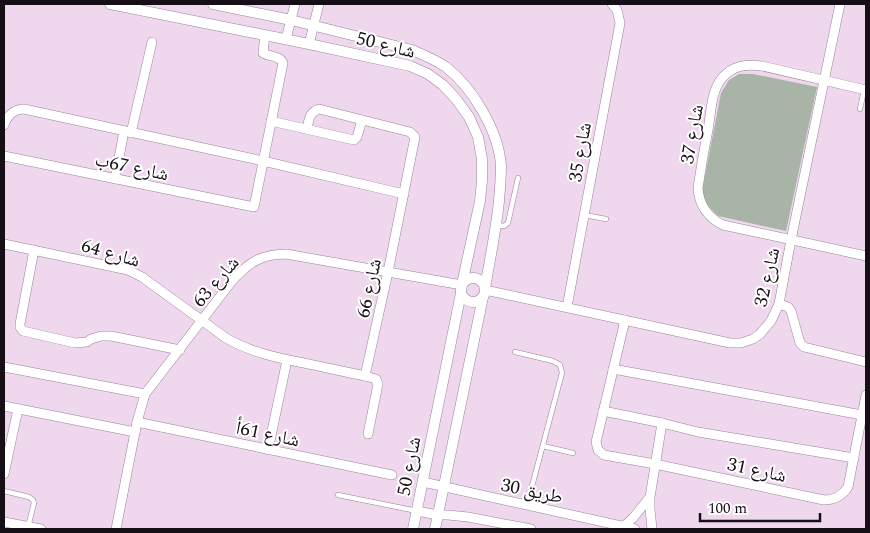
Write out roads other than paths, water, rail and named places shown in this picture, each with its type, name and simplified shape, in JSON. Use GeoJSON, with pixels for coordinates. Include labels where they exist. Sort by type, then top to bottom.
{"type":"FeatureCollection","features":[{"type":"Feature","properties":{"kind":"street","name":"شارع 50"},"geometry":{"type":"LineString","coordinates":[[110,4],[410,66],[428,74],[443,85],[469,117],[478,137],[482,159],[480,201],[413,529]]}},
{"type":"Feature","properties":{"kind":"street","name":"شارع 50"},"geometry":{"type":"LineString","coordinates":[[213,4],[291,20],[412,50],[430,57],[446,67],[460,80],[472,95],[490,127],[497,145],[501,165],[496,225],[484,292],[434,529]]}},
{"type":"Feature","properties":{"kind":"street"},"geometry":{"type":"LineString","coordinates":[[286,39],[296,4]]}},
{"type":"Feature","properties":{"kind":"street"},"geometry":{"type":"LineString","coordinates":[[309,44],[319,4]]}},
{"type":"Feature","properties":{"kind":"street","name":"شارع 35"},"geometry":{"type":"LineString","coordinates":[[567,308],[620,22],[617,10],[612,4]]}},
{"type":"Feature","properties":{"kind":"street","name":"شارع 32"},"geometry":{"type":"LineString","coordinates":[[484,292],[730,343],[741,343],[753,339],[760,334],[771,321],[779,304],[840,4]]}},
{"type":"Feature","properties":{"kind":"street"},"geometry":{"type":"LineString","coordinates":[[263,162],[283,63],[279,58],[263,53],[265,35]]}},
{"type":"Feature","properties":{"kind":"street"},"geometry":{"type":"LineString","coordinates":[[115,179],[152,42]]}},
{"type":"Feature","properties":{"kind":"street","name":"شارع 37"},"geometry":{"type":"LineString","coordinates":[[865,90],[749,64],[736,67],[718,84],[714,94],[698,196],[704,210],[715,221],[723,225],[866,256]]}},
{"type":"Feature","properties":{"kind":"street"},"geometry":{"type":"LineString","coordinates":[[4,125],[10,114],[19,109],[24,109],[404,194]]}},
{"type":"Feature","properties":{"kind":"street"},"geometry":{"type":"LineString","coordinates":[[271,121],[307,130],[354,140],[357,137],[362,120],[319,109],[309,116],[307,130]]}},
{"type":"Feature","properties":{"kind":"street","name":"شارع 66"},"geometry":{"type":"LineString","coordinates":[[362,120],[410,132],[414,135],[415,139],[365,376]]}},
{"type":"Feature","properties":{"kind":"street","name":"شارع 67ب"},"geometry":{"type":"LineString","coordinates":[[4,156],[254,207],[263,162]]}},
{"type":"Feature","properties":{"kind":"street","name":"شارع 64"},"geometry":{"type":"LineString","coordinates":[[4,244],[128,270],[158,288],[239,345],[287,360],[365,376]]}},
{"type":"Feature","properties":{"kind":"street"},"geometry":{"type":"LineString","coordinates":[[34,250],[20,324],[23,331],[75,343],[86,342],[101,336],[112,336],[180,350]]}},
{"type":"Feature","properties":{"kind":"street","name":"شارع 63"},"geometry":{"type":"LineString","coordinates":[[116,529],[137,422],[145,394],[245,267],[265,257],[286,254],[462,287]]}},
{"type":"Feature","properties":{"kind":"street"},"geometry":{"type":"LineString","coordinates":[[475,278],[481,282],[484,292],[478,302],[470,303],[464,299],[462,287],[468,279],[475,278]]}},
{"type":"Feature","properties":{"kind":"street"},"geometry":{"type":"LineString","coordinates":[[779,304],[791,311],[800,343],[804,347],[866,362]]}},
{"type":"Feature","properties":{"kind":"street"},"geometry":{"type":"LineString","coordinates":[[625,320],[603,411],[698,432],[854,458]]}},
{"type":"Feature","properties":{"kind":"street"},"geometry":{"type":"LineString","coordinates":[[268,450],[287,360]]}},
{"type":"Feature","properties":{"kind":"street"},"geometry":{"type":"LineString","coordinates":[[4,367],[145,394]]}},
{"type":"Feature","properties":{"kind":"street"},"geometry":{"type":"LineString","coordinates":[[613,369],[862,416]]}},
{"type":"Feature","properties":{"kind":"street"},"geometry":{"type":"LineString","coordinates":[[365,376],[376,378],[378,384],[368,434]]}},
{"type":"Feature","properties":{"kind":"street","name":"شارع 31"},"geometry":{"type":"LineString","coordinates":[[603,411],[596,447],[604,455],[831,500],[844,493],[848,487],[866,395]]}},
{"type":"Feature","properties":{"kind":"street"},"geometry":{"type":"LineString","coordinates":[[4,406],[135,432]]}},
{"type":"Feature","properties":{"kind":"street"},"geometry":{"type":"LineString","coordinates":[[4,474],[18,409]]}},
{"type":"Feature","properties":{"kind":"street","name":"شارع 61أ"},"geometry":{"type":"LineString","coordinates":[[137,422],[392,475]]}},
{"type":"Feature","properties":{"kind":"street"},"geometry":{"type":"LineString","coordinates":[[652,529],[650,498],[662,423]]}},
{"type":"Feature","properties":{"kind":"street","name":"طريق 30"},"geometry":{"type":"LineString","coordinates":[[423,482],[635,529]]}},
{"type":"Feature","properties":{"kind":"street"},"geometry":{"type":"LineString","coordinates":[[623,527],[650,498]]}},
{"type":"Feature","properties":{"kind":"street","name":"طريق 30"},"geometry":{"type":"LineString","coordinates":[[417,511],[531,529]]}},
{"type":"Feature","properties":{"kind":"street"},"geometry":{"type":"LineString","coordinates":[[4,522],[41,529]]}},
{"type":"Feature","properties":{"kind":"lane"},"geometry":{"type":"LineString","coordinates":[[860,109],[865,90]]}},
{"type":"Feature","properties":{"kind":"lane"},"geometry":{"type":"LineString","coordinates":[[496,225],[504,226],[508,223],[518,178]]}},
{"type":"Feature","properties":{"kind":"lane"},"geometry":{"type":"LineString","coordinates":[[584,216],[606,219]]}},
{"type":"Feature","properties":{"kind":"lane"},"geometry":{"type":"LineString","coordinates":[[515,352],[553,361],[560,365],[562,373],[527,506]]}},
{"type":"Feature","properties":{"kind":"lane"},"geometry":{"type":"LineString","coordinates":[[543,446],[574,453]]}},
{"type":"Feature","properties":{"kind":"lane"},"geometry":{"type":"LineString","coordinates":[[4,491],[29,497],[33,500],[34,503],[28,527]]}},
{"type":"Feature","properties":{"kind":"lane"},"geometry":{"type":"LineString","coordinates":[[338,496],[417,511]]}}]}
